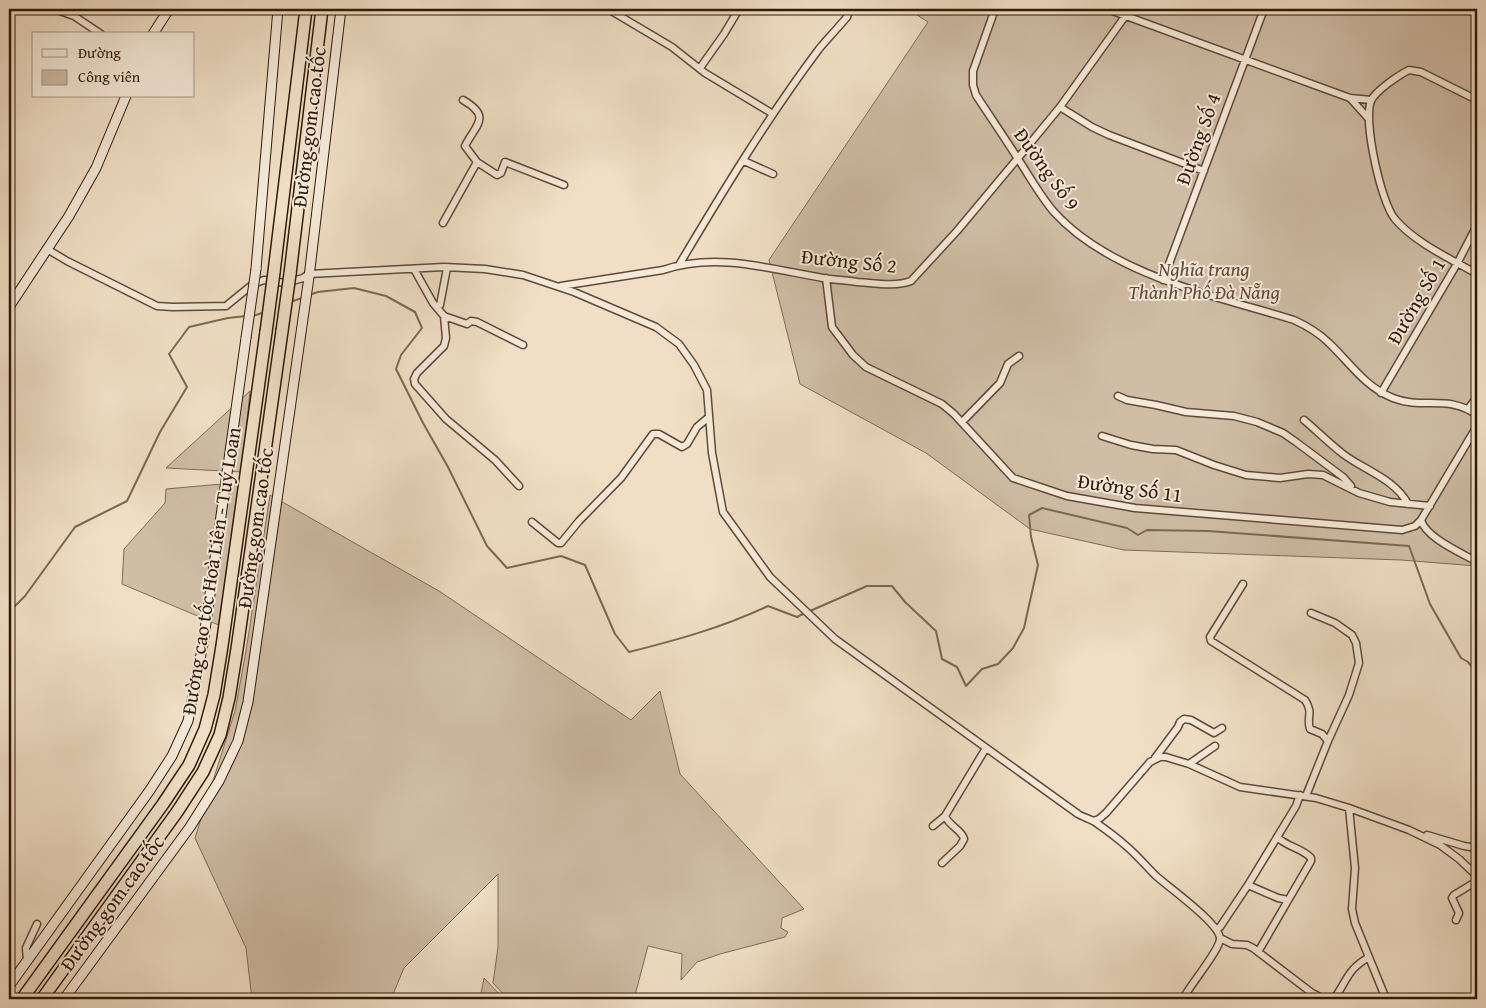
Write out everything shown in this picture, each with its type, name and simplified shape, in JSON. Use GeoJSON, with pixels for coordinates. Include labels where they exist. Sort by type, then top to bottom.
{"type":"FeatureCollection","features":[{"type":"Feature","properties":{"kind":"highway","name":"Đường cao tốc Hoà Liên - Tuý Loan"},"geometry":{"type":"LineString","coordinates":[[22,999],[164,804],[189,765],[205,729],[214,695],[222,646],[274,272],[306,9]]}},
{"type":"Feature","properties":{"kind":"highway","name":"Đường cao tốc Hoà Liên - Tuý Loan"},"geometry":{"type":"LineString","coordinates":[[42,999],[203,772],[220,734],[229,698],[237,649],[282,331],[322,9]]}},
{"type":"Feature","properties":{"kind":"main road"},"geometry":{"type":"LineString","coordinates":[[154,32],[169,9]]}},
{"type":"Feature","properties":{"kind":"main road","name":"Đường gom cao tốc"},"geometry":{"type":"LineString","coordinates":[[10,983],[150,790],[172,756],[188,722],[203,644],[256,269],[278,9]]}},
{"type":"Feature","properties":{"kind":"main road","name":"Đường gom cao tốc"},"geometry":{"type":"LineString","coordinates":[[64,999],[190,828],[219,782],[238,741],[248,702],[309,275],[341,9]]}},
{"type":"Feature","properties":{"kind":"main road"},"geometry":{"type":"LineString","coordinates":[[9,307],[13,293],[47,249],[69,216],[96,168],[125,98]]}},
{"type":"Feature","properties":{"kind":"street"},"geometry":{"type":"LineString","coordinates":[[54,9],[74,16],[98,32]]}},
{"type":"Feature","properties":{"kind":"street"},"geometry":{"type":"LineString","coordinates":[[608,9],[672,47],[700,68],[773,114]]}},
{"type":"Feature","properties":{"kind":"street"},"geometry":{"type":"LineString","coordinates":[[700,68],[739,9]]}},
{"type":"Feature","properties":{"kind":"street","name":"Đường Số 9"},"geometry":{"type":"LineString","coordinates":[[995,9],[973,71],[973,85],[976,95],[1047,203],[1069,226],[1117,260],[1164,280],[1301,323],[1324,339],[1364,381],[1381,393],[1409,403],[1450,403],[1468,409],[1477,415]]}},
{"type":"Feature","properties":{"kind":"street"},"geometry":{"type":"LineString","coordinates":[[1107,9],[1128,12],[1245,59],[1350,98],[1371,100]]}},
{"type":"Feature","properties":{"kind":"street","name":"Đường Số 4"},"geometry":{"type":"LineString","coordinates":[[1164,280],[1264,9]]}},
{"type":"Feature","properties":{"kind":"street"},"geometry":{"type":"LineString","coordinates":[[679,264],[733,175],[744,161],[773,114],[818,50],[847,17],[849,11]]}},
{"type":"Feature","properties":{"kind":"street","name":"Đường Số 2"},"geometry":{"type":"LineString","coordinates":[[558,286],[655,271],[679,264],[707,262],[739,262],[826,278],[875,283],[911,281],[957,232],[1060,107],[1128,12]]}},
{"type":"Feature","properties":{"kind":"street"},"geometry":{"type":"LineString","coordinates":[[1477,100],[1422,72],[1413,70],[1405,72],[1380,90],[1371,100],[1368,118],[1370,136],[1384,199],[1393,217],[1411,234],[1477,274]]}},
{"type":"Feature","properties":{"kind":"street"},"geometry":{"type":"LineString","coordinates":[[1350,98],[1368,118]]}},
{"type":"Feature","properties":{"kind":"street"},"geometry":{"type":"LineString","coordinates":[[463,100],[478,111],[478,125],[465,146],[477,162],[497,175],[501,173],[505,162],[564,185]]}},
{"type":"Feature","properties":{"kind":"street"},"geometry":{"type":"LineString","coordinates":[[1060,107],[1109,135],[1204,171]]}},
{"type":"Feature","properties":{"kind":"street"},"geometry":{"type":"LineString","coordinates":[[744,161],[773,174]]}},
{"type":"Feature","properties":{"kind":"street"},"geometry":{"type":"LineString","coordinates":[[443,223],[477,162]]}},
{"type":"Feature","properties":{"kind":"street","name":"Đường Số 1"},"geometry":{"type":"LineString","coordinates":[[1381,393],[1458,262],[1477,225]]}},
{"type":"Feature","properties":{"kind":"street"},"geometry":{"type":"LineString","coordinates":[[47,249],[66,261],[157,306],[226,306],[253,284],[264,280],[285,283],[309,275],[447,268],[523,275],[558,286],[656,327],[679,344],[694,365],[707,390],[712,452],[723,512],[770,577],[835,639],[1078,814],[1093,821],[1128,846],[1156,876],[1216,930],[1220,938],[1219,944],[1188,988],[1183,999]]}},
{"type":"Feature","properties":{"kind":"street"},"geometry":{"type":"LineString","coordinates":[[440,305],[447,268]]}},
{"type":"Feature","properties":{"kind":"street"},"geometry":{"type":"LineString","coordinates":[[414,269],[433,303],[444,316],[467,324],[471,321],[477,322],[523,345]]}},
{"type":"Feature","properties":{"kind":"street","name":"Đường Số 11"},"geometry":{"type":"LineString","coordinates":[[826,278],[832,326],[853,355],[866,367],[942,404],[962,422],[1013,478],[1068,496],[1147,510],[1402,530],[1416,526],[1421,520]]}},
{"type":"Feature","properties":{"kind":"street"},"geometry":{"type":"LineString","coordinates":[[444,316],[446,342],[442,349],[416,374],[414,378],[415,384],[446,419],[495,460],[519,486]]}},
{"type":"Feature","properties":{"kind":"street"},"geometry":{"type":"LineString","coordinates":[[962,422],[1000,383],[1008,364],[1019,356]]}},
{"type":"Feature","properties":{"kind":"street"},"geometry":{"type":"LineString","coordinates":[[1118,396],[1128,400],[1186,412],[1234,416],[1263,424],[1283,433],[1296,442],[1343,477],[1354,490]]}},
{"type":"Feature","properties":{"kind":"street"},"geometry":{"type":"LineString","coordinates":[[1468,409],[1477,397]]}},
{"type":"Feature","properties":{"kind":"street"},"geometry":{"type":"LineString","coordinates":[[532,522],[558,543],[561,543],[578,521],[621,478],[650,436],[655,433],[660,434],[682,448],[687,444],[697,427],[709,417]]}},
{"type":"Feature","properties":{"kind":"street"},"geometry":{"type":"LineString","coordinates":[[1304,420],[1344,454],[1391,484],[1402,494],[1408,504]]}},
{"type":"Feature","properties":{"kind":"street"},"geometry":{"type":"LineString","coordinates":[[1477,426],[1421,520],[1423,526],[1433,536],[1477,562]]}},
{"type":"Feature","properties":{"kind":"street"},"geometry":{"type":"LineString","coordinates":[[1473,434],[1477,446]]}},
{"type":"Feature","properties":{"kind":"street"},"geometry":{"type":"LineString","coordinates":[[1102,436],[1153,450],[1176,450],[1246,475],[1280,478],[1308,474],[1323,475],[1354,490],[1381,499],[1430,506]]}},
{"type":"Feature","properties":{"kind":"street"},"geometry":{"type":"LineString","coordinates":[[1243,584],[1210,637],[1211,641],[1305,700],[1310,708],[1310,729],[1322,734],[1328,741]]}},
{"type":"Feature","properties":{"kind":"street"},"geometry":{"type":"LineString","coordinates":[[1216,930],[1220,927],[1248,885],[1303,796],[1349,695],[1359,663],[1356,643],[1352,636],[1336,623],[1311,612]]}},
{"type":"Feature","properties":{"kind":"street"},"geometry":{"type":"LineString","coordinates":[[1093,821],[1106,813],[1145,766],[1155,758],[1184,719],[1191,720],[1214,732],[1222,728]]}},
{"type":"Feature","properties":{"kind":"street"},"geometry":{"type":"LineString","coordinates":[[1189,764],[1215,746]]}},
{"type":"Feature","properties":{"kind":"street"},"geometry":{"type":"LineString","coordinates":[[933,826],[946,816],[986,748]]}},
{"type":"Feature","properties":{"kind":"street"},"geometry":{"type":"LineString","coordinates":[[1155,758],[1166,757],[1189,764],[1240,787],[1303,796],[1349,808],[1409,830],[1477,848]]}},
{"type":"Feature","properties":{"kind":"street"},"geometry":{"type":"LineString","coordinates":[[1349,808],[1355,868],[1352,909],[1355,923],[1386,999]]}},
{"type":"Feature","properties":{"kind":"street"},"geometry":{"type":"LineString","coordinates":[[942,863],[960,846],[964,839],[962,834],[952,826],[946,816]]}},
{"type":"Feature","properties":{"kind":"street"},"geometry":{"type":"LineString","coordinates":[[1409,830],[1440,845],[1477,876]]}},
{"type":"Feature","properties":{"kind":"street"},"geometry":{"type":"LineString","coordinates":[[1258,952],[1302,878],[1311,858],[1307,854],[1281,842],[1277,837]]}},
{"type":"Feature","properties":{"kind":"street"},"geometry":{"type":"LineString","coordinates":[[1456,920],[1459,913],[1452,898],[1477,882]]}},
{"type":"Feature","properties":{"kind":"street"},"geometry":{"type":"LineString","coordinates":[[1248,885],[1278,898],[1288,900]]}},
{"type":"Feature","properties":{"kind":"street"},"geometry":{"type":"LineString","coordinates":[[27,961],[26,948],[37,924]]}},
{"type":"Feature","properties":{"kind":"street"},"geometry":{"type":"LineString","coordinates":[[1220,938],[1232,944],[1247,945],[1312,993],[1324,999]]}},
{"type":"Feature","properties":{"kind":"street"},"geometry":{"type":"LineString","coordinates":[[1334,999],[1350,972],[1356,965],[1369,957]]}},
{"type":"Feature","properties":{"kind":"green space","name":"Nghĩa trang Thành Phố Đà Nẵng"},"geometry":{"type":"Polygon","coordinates":[[[908,9],[1477,9],[1477,566],[1401,560],[1124,550],[1030,529],[926,453],[800,384],[769,260],[928,22],[908,9]]]}},
{"type":"Feature","properties":{"kind":"green space"},"geometry":{"type":"Polygon","coordinates":[[[250,391],[242,472],[166,468],[250,391]]]}},
{"type":"Feature","properties":{"kind":"green space"},"geometry":{"type":"Polygon","coordinates":[[[244,482],[221,626],[122,584],[124,549],[165,503],[166,489],[244,482]]]}},
{"type":"Feature","properties":{"kind":"green space"},"geometry":{"type":"Polygon","coordinates":[[[270,495],[439,591],[631,720],[660,691],[680,774],[804,909],[782,918],[781,928],[788,932],[785,937],[697,962],[681,980],[682,954],[648,946],[634,999],[508,999],[493,983],[498,947],[498,874],[404,968],[391,999],[252,999],[246,948],[195,838],[235,711],[270,495]]]}},
{"type":"Feature","properties":{"kind":"green space"},"geometry":{"type":"Polygon","coordinates":[[[484,978],[504,999],[480,999],[484,978]]]}},
{"type":"Feature","properties":{"kind":"waterway"},"geometry":{"type":"LineString","coordinates":[[309,295],[318,292],[354,288],[386,296],[415,312],[422,328],[401,355],[396,369],[487,546],[507,568],[561,556],[585,565],[615,634],[629,652],[700,632],[768,606],[797,617],[805,613]]}},
{"type":"Feature","properties":{"kind":"waterway"},"geometry":{"type":"LineString","coordinates":[[290,302],[302,298]]}},
{"type":"Feature","properties":{"kind":"waterway"},"geometry":{"type":"LineString","coordinates":[[253,316],[265,312]]}},
{"type":"Feature","properties":{"kind":"waterway"},"geometry":{"type":"LineString","coordinates":[[9,612],[25,596],[75,527],[127,501],[160,432],[187,387],[169,354],[189,327],[246,316]]}},
{"type":"Feature","properties":{"kind":"waterway"},"geometry":{"type":"LineString","coordinates":[[810,611],[867,586],[892,586],[905,602],[936,631],[942,659],[957,667],[966,686],[982,669],[998,664],[1013,648],[1024,628],[1038,565],[1031,537],[1029,515],[1042,508],[1127,528],[1138,535],[1147,530],[1208,531],[1409,546],[1430,604],[1461,658],[1468,662],[1477,673]]}}]}
